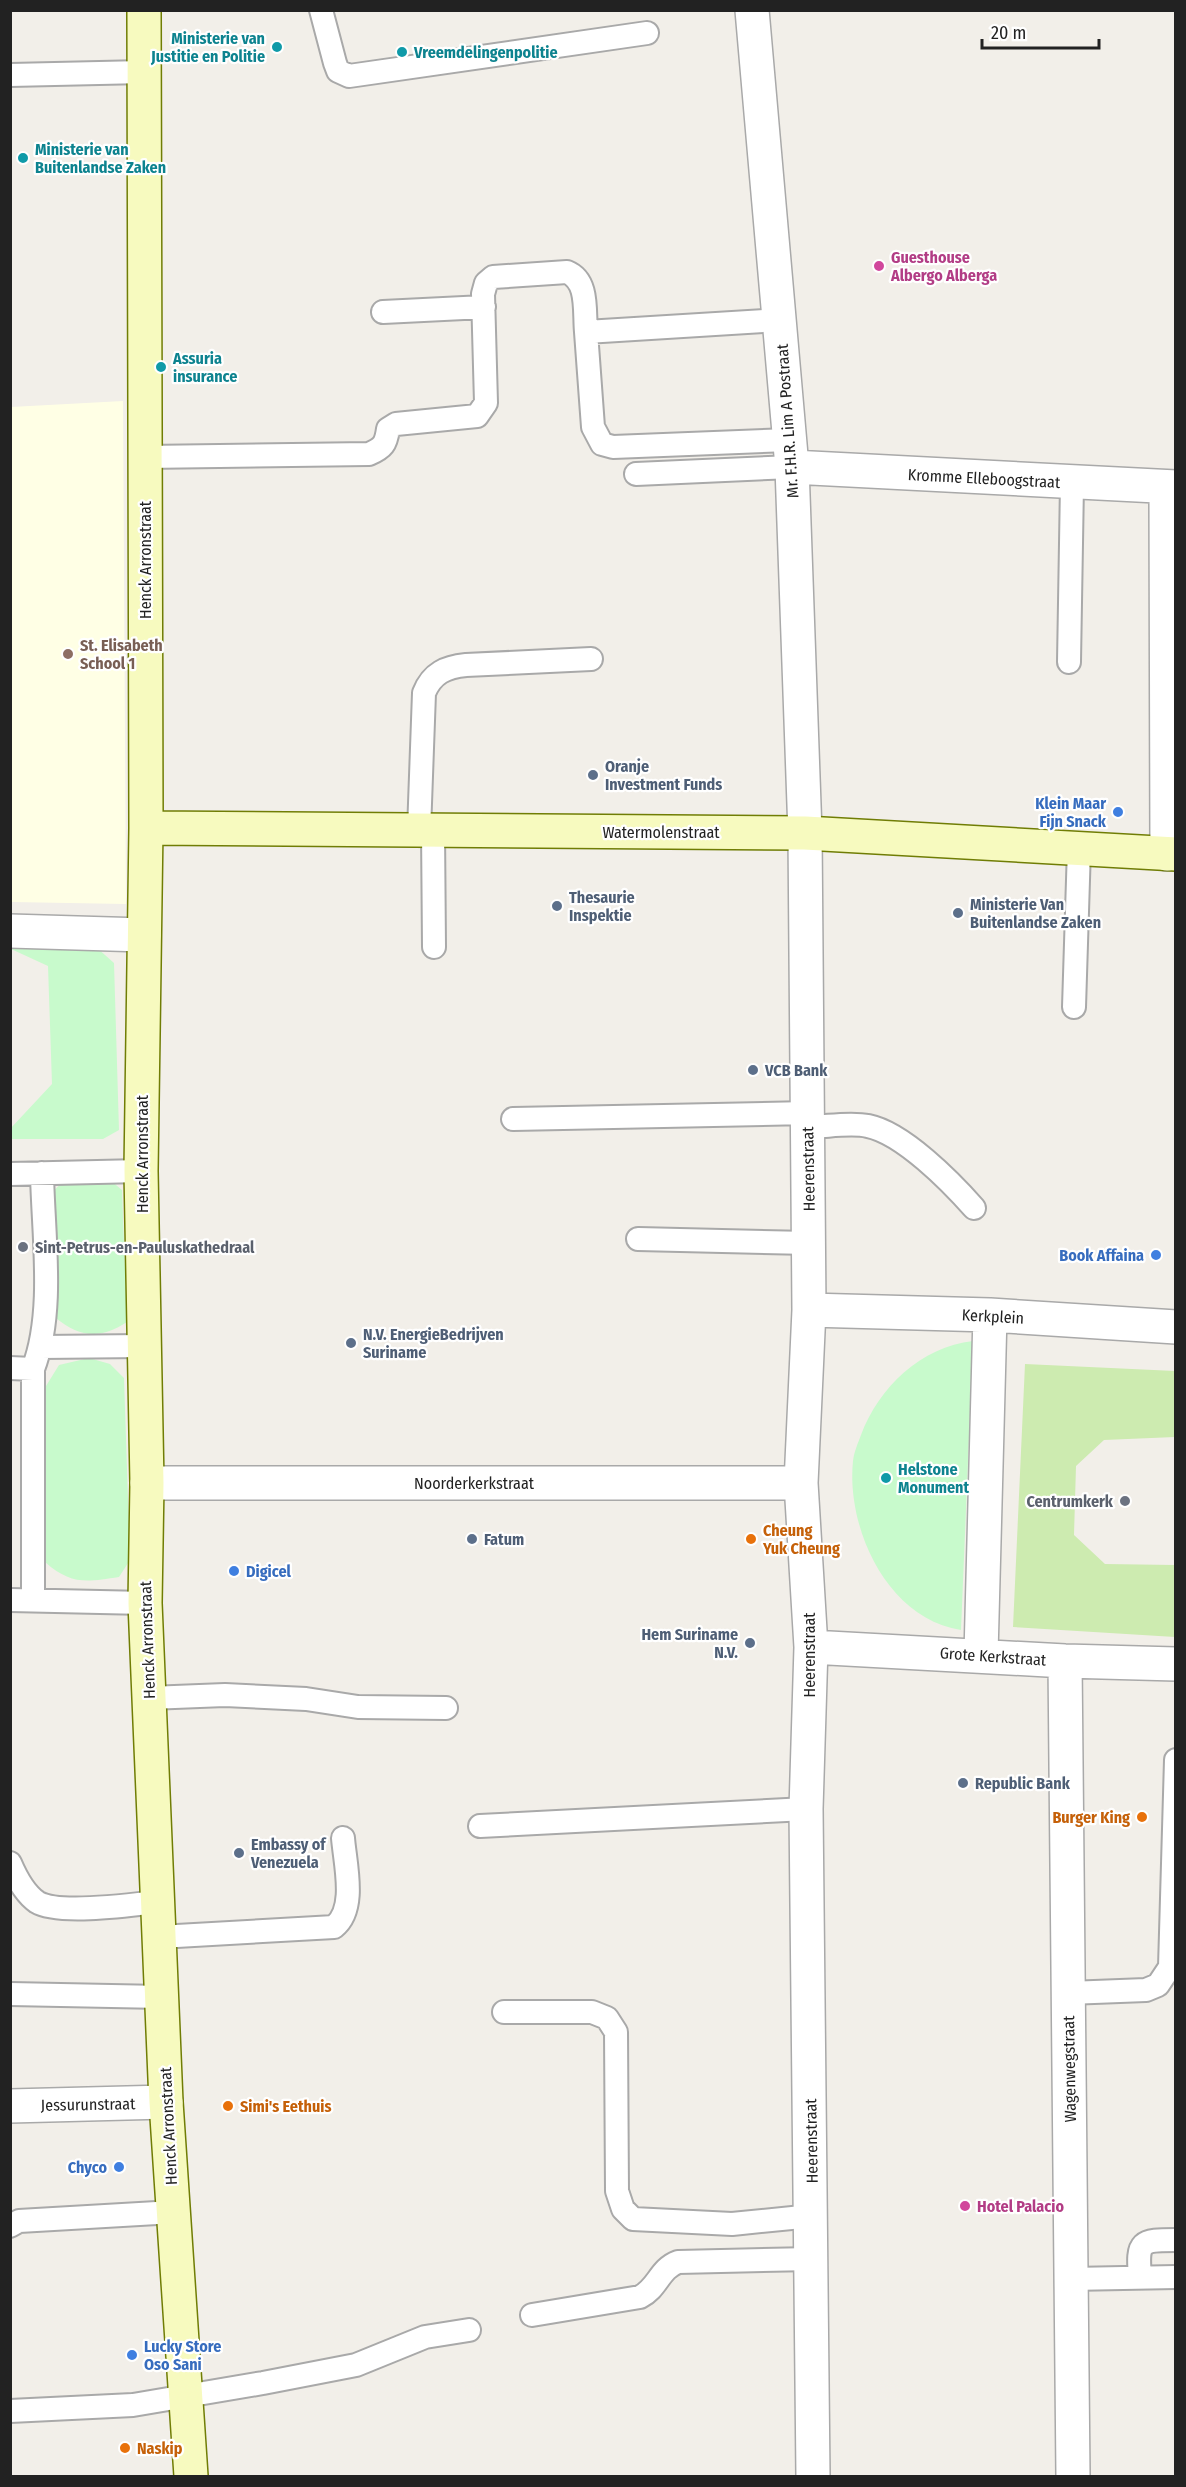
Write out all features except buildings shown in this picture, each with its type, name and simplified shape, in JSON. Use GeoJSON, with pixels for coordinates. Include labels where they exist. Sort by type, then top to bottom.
{"type":"FeatureCollection","features":[{"type":"Feature","properties":{"kind":"main road","name":"Henck Arronstraat"},"geometry":{"type":"LineString","coordinates":[[144,10],[146,828],[141,1171],[147,1483],[145,1603],[166,2102],[191,2476]]}},
{"type":"Feature","properties":{"kind":"main road","name":"Watermolenstraat"},"geometry":{"type":"LineString","coordinates":[[146,828],[805,833],[1172,854]]}},
{"type":"Feature","properties":{"kind":"street","name":"Mr. F.H.R. Lim A Postraat"},"geometry":{"type":"LineString","coordinates":[[752,10],[791,453],[805,833]]}},
{"type":"Feature","properties":{"kind":"street","name":"Kromme Elleboogstraat"},"geometry":{"type":"LineString","coordinates":[[791,453],[1072,484],[1171,487]]}},
{"type":"Feature","properties":{"kind":"street"},"geometry":{"type":"LineString","coordinates":[[1171,487],[1172,854]]}},
{"type":"Feature","properties":{"kind":"street","name":"Heerenstraat"},"geometry":{"type":"LineString","coordinates":[[805,833],[810,1310],[801,1483],[811,1647],[806,1809],[813,2476]]}},
{"type":"Feature","properties":{"kind":"street"},"geometry":{"type":"LineString","coordinates":[[10,931],[144,935]]}},
{"type":"Feature","properties":{"kind":"street","name":"Kerkplein"},"geometry":{"type":"LineString","coordinates":[[810,1310],[990,1315],[1176,1327]]}},
{"type":"Feature","properties":{"kind":"street"},"geometry":{"type":"LineString","coordinates":[[981,1654],[990,1315]]}},
{"type":"Feature","properties":{"kind":"street","name":"Noorderkerkstraat"},"geometry":{"type":"LineString","coordinates":[[147,1483],[801,1483]]}},
{"type":"Feature","properties":{"kind":"street","name":"Grote Kerkstraat"},"geometry":{"type":"LineString","coordinates":[[811,1647],[981,1654],[1065,1661],[1176,1664]]}},
{"type":"Feature","properties":{"kind":"street","name":"Wagenwegstraat"},"geometry":{"type":"LineString","coordinates":[[1065,1661],[1073,2476]]}},
{"type":"Feature","properties":{"kind":"street","name":"Jessurunstraat"},"geometry":{"type":"LineString","coordinates":[[10,2106],[166,2102]]}},
{"type":"Feature","properties":{"kind":"lane"},"geometry":{"type":"LineString","coordinates":[[321,10],[334,63],[338,71],[349,76],[646,33]]}},
{"type":"Feature","properties":{"kind":"lane"},"geometry":{"type":"LineString","coordinates":[[10,75],[144,72]]}},
{"type":"Feature","properties":{"kind":"lane"},"geometry":{"type":"LineString","coordinates":[[145,457],[369,454],[381,449],[387,441],[388,429],[396,424],[477,416],[486,404],[484,307],[486,283],[493,277],[567,272],[576,276],[582,284],[593,427],[602,444],[613,447],[791,453]]}},
{"type":"Feature","properties":{"kind":"lane"},"geometry":{"type":"LineString","coordinates":[[383,312],[484,307]]}},
{"type":"Feature","properties":{"kind":"lane"},"geometry":{"type":"LineString","coordinates":[[585,332],[779,320]]}},
{"type":"Feature","properties":{"kind":"lane"},"geometry":{"type":"LineString","coordinates":[[636,474],[791,453]]}},
{"type":"Feature","properties":{"kind":"lane"},"geometry":{"type":"LineString","coordinates":[[1069,662],[1072,484]]}},
{"type":"Feature","properties":{"kind":"lane"},"geometry":{"type":"LineString","coordinates":[[434,947],[426,830],[424,693],[428,683],[438,673],[450,667],[591,659]]}},
{"type":"Feature","properties":{"kind":"lane"},"geometry":{"type":"LineString","coordinates":[[1074,1007],[1079,848]]}},
{"type":"Feature","properties":{"kind":"lane"},"geometry":{"type":"LineString","coordinates":[[513,1119],[808,1120],[868,1125],[886,1133],[946,1177],[974,1208]]}},
{"type":"Feature","properties":{"kind":"lane"},"geometry":{"type":"LineString","coordinates":[[10,1174],[141,1171]]}},
{"type":"Feature","properties":{"kind":"lane"},"geometry":{"type":"LineString","coordinates":[[42,1173],[45,1304],[40,1347],[22,1369],[22,1600],[145,1603]]}},
{"type":"Feature","properties":{"kind":"lane"},"geometry":{"type":"LineString","coordinates":[[638,1239],[809,1243]]}},
{"type":"Feature","properties":{"kind":"lane"},"geometry":{"type":"LineString","coordinates":[[40,1347],[144,1346]]}},
{"type":"Feature","properties":{"kind":"lane"},"geometry":{"type":"LineString","coordinates":[[148,1698],[225,1695],[306,1699],[358,1707],[446,1708]]}},
{"type":"Feature","properties":{"kind":"lane"},"geometry":{"type":"LineString","coordinates":[[1068,1993],[1146,1990],[1158,1985],[1170,1967],[1176,1760]]}},
{"type":"Feature","properties":{"kind":"lane"},"geometry":{"type":"LineString","coordinates":[[480,1826],[806,1809]]}},
{"type":"Feature","properties":{"kind":"lane"},"geometry":{"type":"LineString","coordinates":[[159,1937],[334,1927],[342,1921],[347,1910],[343,1838]]}},
{"type":"Feature","properties":{"kind":"lane"},"geometry":{"type":"LineString","coordinates":[[10,1863],[17,1880],[36,1901],[53,1908],[158,1902]]}},
{"type":"Feature","properties":{"kind":"lane"},"geometry":{"type":"LineString","coordinates":[[10,1994],[162,1997]]}},
{"type":"Feature","properties":{"kind":"lane"},"geometry":{"type":"LineString","coordinates":[[504,2012],[592,2012],[608,2018],[616,2032],[617,2191],[623,2209],[633,2219],[732,2224],[812,2216]]}},
{"type":"Feature","properties":{"kind":"lane"},"geometry":{"type":"LineString","coordinates":[[10,2226],[19,2222],[174,2212]]}},
{"type":"Feature","properties":{"kind":"lane"},"geometry":{"type":"LineString","coordinates":[[1140,2277],[1138,2251],[1143,2243],[1153,2239],[1176,2240]]}},
{"type":"Feature","properties":{"kind":"lane"},"geometry":{"type":"LineString","coordinates":[[532,2315],[640,2297],[652,2291],[667,2266],[678,2262],[812,2259]]}},
{"type":"Feature","properties":{"kind":"lane"},"geometry":{"type":"LineString","coordinates":[[1071,2279],[1176,2277]]}},
{"type":"Feature","properties":{"kind":"lane"},"geometry":{"type":"LineString","coordinates":[[10,2411],[133,2405],[185,2397],[356,2365],[425,2337],[469,2330]]}},
{"type":"Feature","properties":{"kind":"shaded area","name":"St. Elisabeth School 1"},"geometry":{"type":"Polygon","coordinates":[[[123,401],[126,904],[11,902],[11,407],[123,401]]]}},
{"type":"Feature","properties":{"kind":"green space"},"geometry":{"type":"Polygon","coordinates":[[[96,947],[114,963],[119,1130],[103,1139],[11,1139],[10,1129],[52,1084],[48,966],[11,949],[96,947]]]}},
{"type":"Feature","properties":{"kind":"green space"},"geometry":{"type":"Polygon","coordinates":[[[66,1179],[110,1180],[122,1190],[127,1322],[108,1331],[82,1333],[56,1318],[50,1194],[66,1179]]]}},
{"type":"Feature","properties":{"kind":"green space"},"geometry":{"type":"Polygon","coordinates":[[[973,1341],[961,1630],[935,1622],[912,1609],[893,1590],[877,1567],[865,1541],[857,1515],[853,1487],[853,1461],[857,1444],[869,1417],[879,1401],[904,1372],[936,1351],[973,1341]]]}},
{"type":"Feature","properties":{"kind":"green space"},"geometry":{"type":"Polygon","coordinates":[[[89,1358],[110,1364],[124,1378],[130,1560],[119,1577],[88,1581],[63,1575],[45,1562],[46,1386],[59,1365],[89,1358]]]}},
{"type":"Feature","properties":{"kind":"green space"},"geometry":{"type":"Polygon","coordinates":[[[1025,1364],[1175,1371],[1175,1437],[1104,1440],[1076,1466],[1074,1535],[1105,1564],[1175,1565],[1175,1637],[1013,1627],[1025,1364]]]}},
{"type":"Feature","properties":{"kind":"place","name":"Ministerie van Justitie en Politie"},"geometry":{"type":"Point","coordinates":[277,47]}},
{"type":"Feature","properties":{"kind":"place","name":"Vreemdelingenpolitie"},"geometry":{"type":"Point","coordinates":[402,52]}},
{"type":"Feature","properties":{"kind":"place","name":"Ministerie van Buitenlandse Zaken"},"geometry":{"type":"Point","coordinates":[23,158]}},
{"type":"Feature","properties":{"kind":"place","name":"Guesthouse Albergo Alberga"},"geometry":{"type":"Point","coordinates":[879,266]}},
{"type":"Feature","properties":{"kind":"place","name":"Assuria insurance"},"geometry":{"type":"Point","coordinates":[161,367]}},
{"type":"Feature","properties":{"kind":"place","name":"St. Elisabeth School 1"},"geometry":{"type":"Point","coordinates":[68,654]}},
{"type":"Feature","properties":{"kind":"place","name":"Oranje Investment Funds"},"geometry":{"type":"Point","coordinates":[593,775]}},
{"type":"Feature","properties":{"kind":"place","name":"Klein Maar Fijn Snack"},"geometry":{"type":"Point","coordinates":[1118,812]}},
{"type":"Feature","properties":{"kind":"place","name":"Thesaurie Inspektie"},"geometry":{"type":"Point","coordinates":[557,906]}},
{"type":"Feature","properties":{"kind":"place","name":"Ministerie Van Buitenlandse Zaken"},"geometry":{"type":"Point","coordinates":[958,913]}},
{"type":"Feature","properties":{"kind":"place","name":"VCB Bank"},"geometry":{"type":"Point","coordinates":[753,1070]}},
{"type":"Feature","properties":{"kind":"place","name":"Sint-Petrus-en-Pauluskathedraal"},"geometry":{"type":"Point","coordinates":[23,1247]}},
{"type":"Feature","properties":{"kind":"place","name":"Book Affaina"},"geometry":{"type":"Point","coordinates":[1156,1255]}},
{"type":"Feature","properties":{"kind":"place","name":"N.V. EnergieBedrijven Suriname"},"geometry":{"type":"Point","coordinates":[351,1343]}},
{"type":"Feature","properties":{"kind":"place","name":"Helstone Monument"},"geometry":{"type":"Point","coordinates":[886,1478]}},
{"type":"Feature","properties":{"kind":"place","name":"Centrumkerk"},"geometry":{"type":"Point","coordinates":[1125,1501]}},
{"type":"Feature","properties":{"kind":"place","name":"Fatum"},"geometry":{"type":"Point","coordinates":[472,1539]}},
{"type":"Feature","properties":{"kind":"place","name":"Cheung Yuk Cheung"},"geometry":{"type":"Point","coordinates":[751,1539]}},
{"type":"Feature","properties":{"kind":"place","name":"Digicel"},"geometry":{"type":"Point","coordinates":[234,1571]}},
{"type":"Feature","properties":{"kind":"place","name":"Hem Suriname N.V."},"geometry":{"type":"Point","coordinates":[750,1643]}},
{"type":"Feature","properties":{"kind":"place","name":"Republic Bank"},"geometry":{"type":"Point","coordinates":[963,1783]}},
{"type":"Feature","properties":{"kind":"place","name":"Burger King"},"geometry":{"type":"Point","coordinates":[1142,1817]}},
{"type":"Feature","properties":{"kind":"place","name":"Embassy of Venezuela"},"geometry":{"type":"Point","coordinates":[239,1853]}},
{"type":"Feature","properties":{"kind":"place","name":"Simi's Eethuis"},"geometry":{"type":"Point","coordinates":[228,2106]}},
{"type":"Feature","properties":{"kind":"place","name":"Chyco"},"geometry":{"type":"Point","coordinates":[119,2167]}},
{"type":"Feature","properties":{"kind":"place","name":"Hotel Palacio"},"geometry":{"type":"Point","coordinates":[965,2206]}},
{"type":"Feature","properties":{"kind":"place","name":"Lucky Store Oso Sani"},"geometry":{"type":"Point","coordinates":[132,2355]}},
{"type":"Feature","properties":{"kind":"place","name":"Naskip"},"geometry":{"type":"Point","coordinates":[125,2448]}}]}
